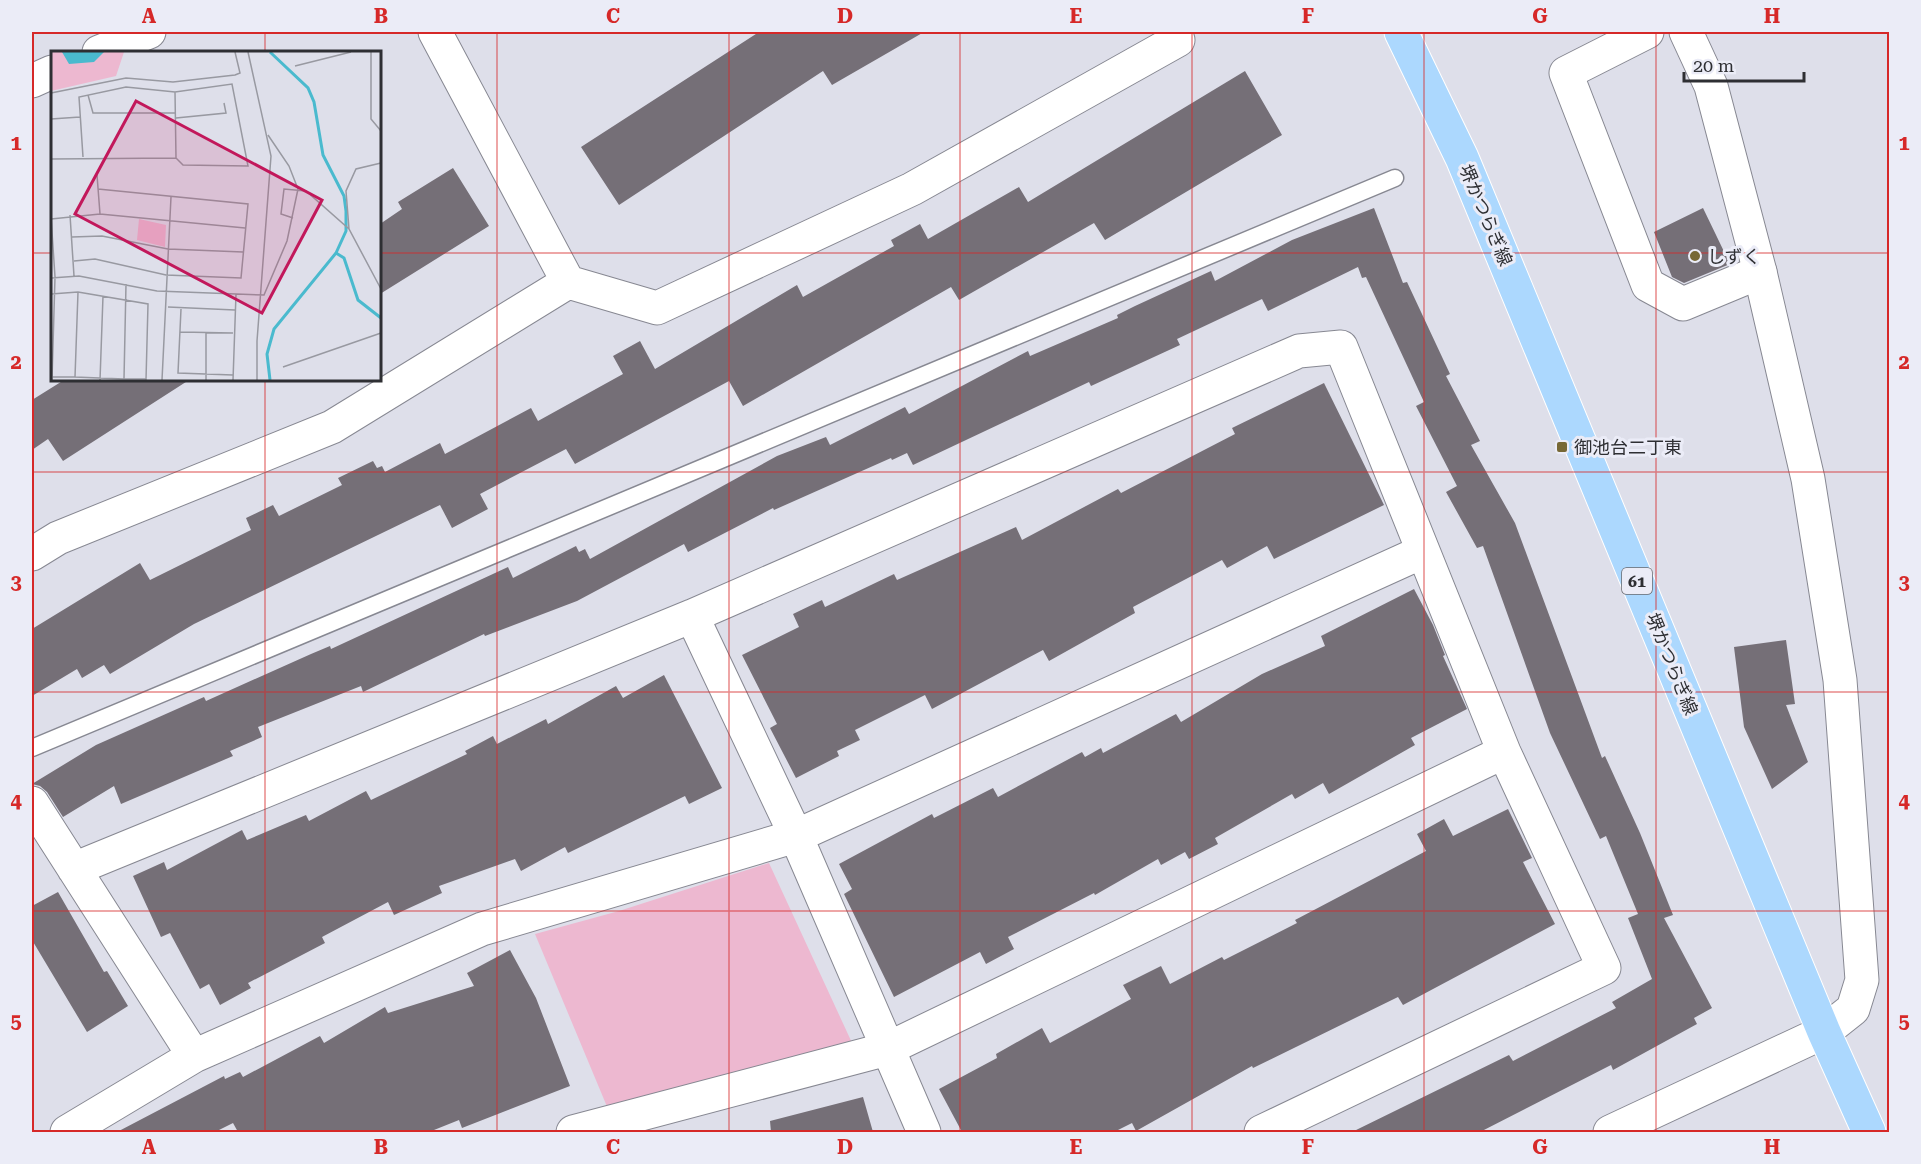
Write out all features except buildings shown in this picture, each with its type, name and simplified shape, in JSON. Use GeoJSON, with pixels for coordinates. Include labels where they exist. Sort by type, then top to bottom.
{"type":"FeatureCollection","features":[{"type":"Feature","properties":{"kind":"main road","name":"堺かつらぎ線"},"geometry":{"type":"LineString","coordinates":[[1401,32],[1462,158],[1824,1032],[1869,1132]]}},
{"type":"Feature","properties":{"kind":"street"},"geometry":{"type":"LineString","coordinates":[[102,51],[149,32]]}},
{"type":"Feature","properties":{"kind":"street"},"geometry":{"type":"LineString","coordinates":[[435,32],[568,282],[657,308],[912,189],[1178,40],[1175,32]]}},
{"type":"Feature","properties":{"kind":"street"},"geometry":{"type":"LineString","coordinates":[[1647,32],[1566,72],[1648,285],[1683,304],[1760,272]]}},
{"type":"Feature","properties":{"kind":"street"},"geometry":{"type":"LineString","coordinates":[[1623,1130],[1824,1032],[1853,1009],[1862,980],[1840,680],[1809,479],[1760,272],[1710,86],[1686,32]]}},
{"type":"Feature","properties":{"kind":"street"},"geometry":{"type":"LineString","coordinates":[[32,81],[51,72]]}},
{"type":"Feature","properties":{"kind":"street"},"geometry":{"type":"LineString","coordinates":[[32,554],[58,538],[332,427],[568,282]]}},
{"type":"Feature","properties":{"kind":"street"},"geometry":{"type":"LineString","coordinates":[[74,869],[692,616],[1299,351],[1341,346],[1504,752],[1604,968],[1261,1132]]}},
{"type":"Feature","properties":{"kind":"street"},"geometry":{"type":"LineString","coordinates":[[68,1132],[194,1056],[482,929],[796,836],[1422,552]]}},
{"type":"Feature","properties":{"kind":"street"},"geometry":{"type":"LineString","coordinates":[[692,616],[796,836],[924,1132]]}},
{"type":"Feature","properties":{"kind":"street"},"geometry":{"type":"LineString","coordinates":[[573,1132],[887,1049],[1504,752]]}},
{"type":"Feature","properties":{"kind":"street"},"geometry":{"type":"LineString","coordinates":[[32,803],[194,1056]]}},
{"type":"Feature","properties":{"kind":"lane"},"geometry":{"type":"LineString","coordinates":[[32,748],[1395,178]]}},
{"type":"Feature","properties":{"kind":"shaded area"},"geometry":{"type":"Polygon","coordinates":[[[769,863],[853,1045],[608,1109],[535,934],[619,911],[769,863]]]}},
{"type":"Feature","properties":{"kind":"place","name":"しずく"},"geometry":{"type":"Point","coordinates":[1695,256]}},
{"type":"Feature","properties":{"kind":"place","name":"御池台二丁東"},"geometry":{"type":"Point","coordinates":[1562,447]}}]}
